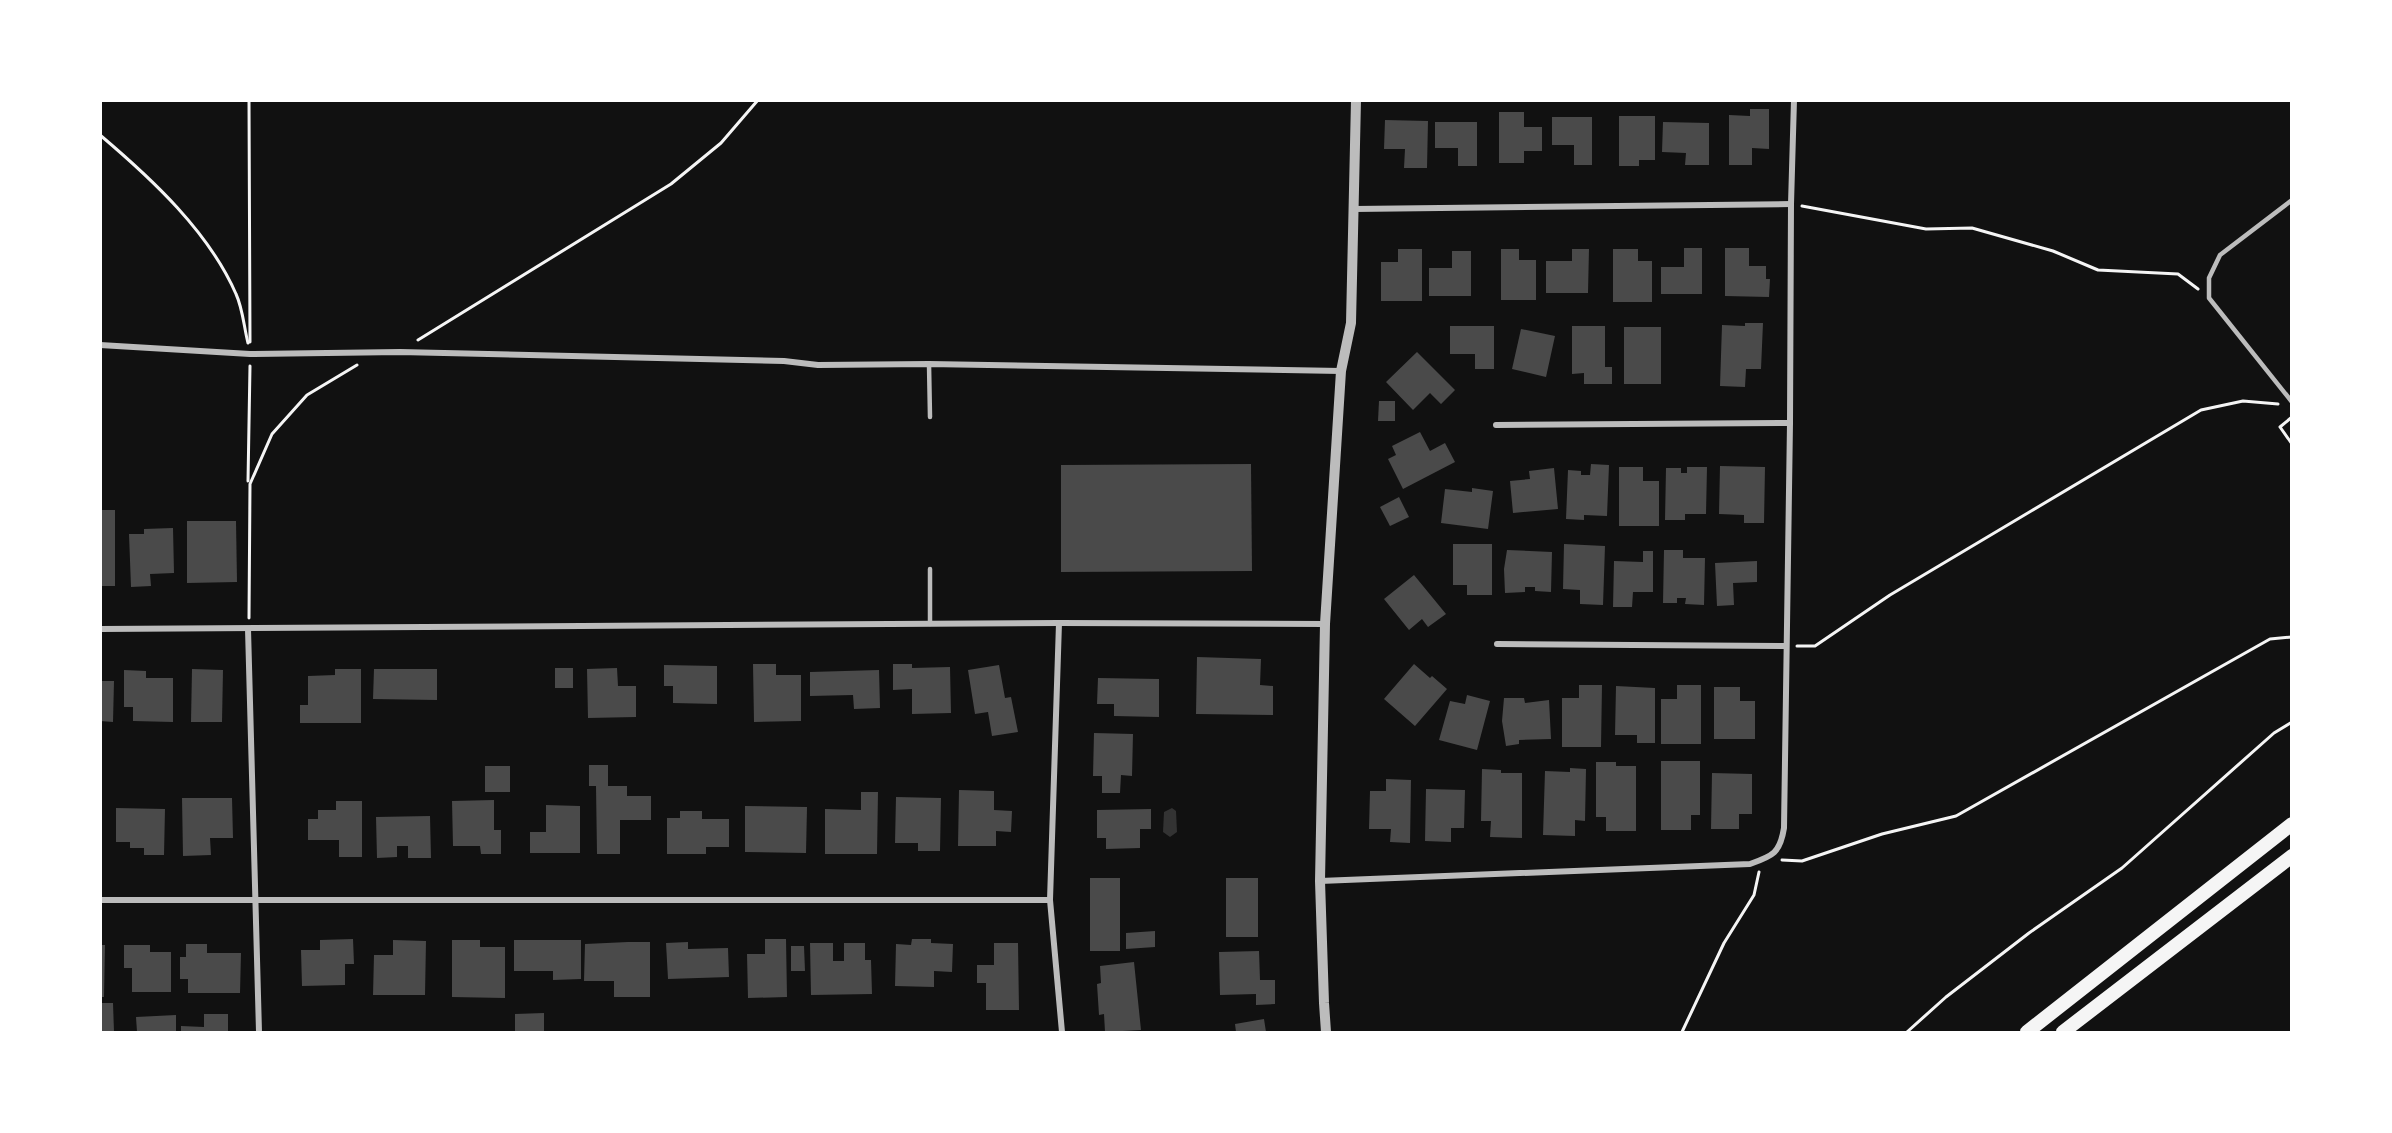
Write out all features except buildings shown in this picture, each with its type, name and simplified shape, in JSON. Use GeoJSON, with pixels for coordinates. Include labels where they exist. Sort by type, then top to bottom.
{"type":"FeatureCollection","features":[{"type":"Feature","properties":{"kind":"main road"},"geometry":{"type":"LineString","coordinates":[[2027,1032],[2292,824]]}},
{"type":"Feature","properties":{"kind":"main road"},"geometry":{"type":"LineString","coordinates":[[2063,1032],[2292,856]]}},
{"type":"Feature","properties":{"kind":"street"},"geometry":{"type":"LineString","coordinates":[[1326,1032],[1320,881],[1325,624],[1341,372],[1351,323],[1356,100]]}},
{"type":"Feature","properties":{"kind":"street"},"geometry":{"type":"LineString","coordinates":[[1320,881],[1750,864],[1773,856],[1781,842],[1784,828],[1794,100]]}},
{"type":"Feature","properties":{"kind":"street"},"geometry":{"type":"LineString","coordinates":[[1354,209],[1791,204]]}},
{"type":"Feature","properties":{"kind":"street"},"geometry":{"type":"LineString","coordinates":[[100,345],[250,354],[412,352],[784,361],[818,365],[929,364],[1341,372]]}},
{"type":"Feature","properties":{"kind":"street"},"geometry":{"type":"LineString","coordinates":[[1496,425],[1790,423]]}},
{"type":"Feature","properties":{"kind":"street"},"geometry":{"type":"LineString","coordinates":[[100,629],[1059,623],[1325,624]]}},
{"type":"Feature","properties":{"kind":"street"},"geometry":{"type":"LineString","coordinates":[[1059,623],[1050,900],[1062,1032]]}},
{"type":"Feature","properties":{"kind":"street"},"geometry":{"type":"LineString","coordinates":[[248,629],[259,1032]]}},
{"type":"Feature","properties":{"kind":"street"},"geometry":{"type":"LineString","coordinates":[[1497,644],[1786,646]]}},
{"type":"Feature","properties":{"kind":"street"},"geometry":{"type":"LineString","coordinates":[[100,900],[1050,900]]}},
{"type":"Feature","properties":{"kind":"lane"},"geometry":{"type":"LineString","coordinates":[[2292,200],[2220,255],[2209,278],[2208,298],[2292,402]]}},
{"type":"Feature","properties":{"kind":"lane"},"geometry":{"type":"LineString","coordinates":[[929,364],[930,417]]}},
{"type":"Feature","properties":{"kind":"lane"},"geometry":{"type":"LineString","coordinates":[[930,569],[930,624]]}},
{"type":"Feature","properties":{"kind":"path"},"geometry":{"type":"LineString","coordinates":[[248,482],[249,100]]}},
{"type":"Feature","properties":{"kind":"path"},"geometry":{"type":"LineString","coordinates":[[410,345],[671,184],[721,143],[758,100]]}},
{"type":"Feature","properties":{"kind":"path"},"geometry":{"type":"LineString","coordinates":[[100,135],[182,213],[214,252],[237,296],[250,354]]}},
{"type":"Feature","properties":{"kind":"path"},"geometry":{"type":"LineString","coordinates":[[1791,204],[1926,229],[1972,228],[2053,251],[2098,270],[2178,274],[2208,298]]}},
{"type":"Feature","properties":{"kind":"path"},"geometry":{"type":"LineString","coordinates":[[248,629],[250,484],[254,474],[272,434],[307,395],[355,366],[366,362]]}},
{"type":"Feature","properties":{"kind":"path"},"geometry":{"type":"LineString","coordinates":[[1786,646],[1815,646],[1890,595],[2201,410],[2243,401],[2282,404]]}},
{"type":"Feature","properties":{"kind":"path"},"geometry":{"type":"LineString","coordinates":[[2292,417],[2280,427],[2292,444]]}},
{"type":"Feature","properties":{"kind":"path"},"geometry":{"type":"LineString","coordinates":[[1682,1032],[1724,943],[1754,895],[1761,860],[1802,861],[1882,834],[1956,816],[2270,639],[2292,637]]}},
{"type":"Feature","properties":{"kind":"path"},"geometry":{"type":"LineString","coordinates":[[1907,1032],[1946,997],[2029,933],[2122,868],[2274,733],[2292,722]]}},
{"type":"Feature","properties":{"kind":"shaded area"},"geometry":{"type":"Polygon","coordinates":[[[1172,808],[1176,811],[1177,832],[1170,837],[1163,832],[1164,812],[1172,808]]]}}]}
